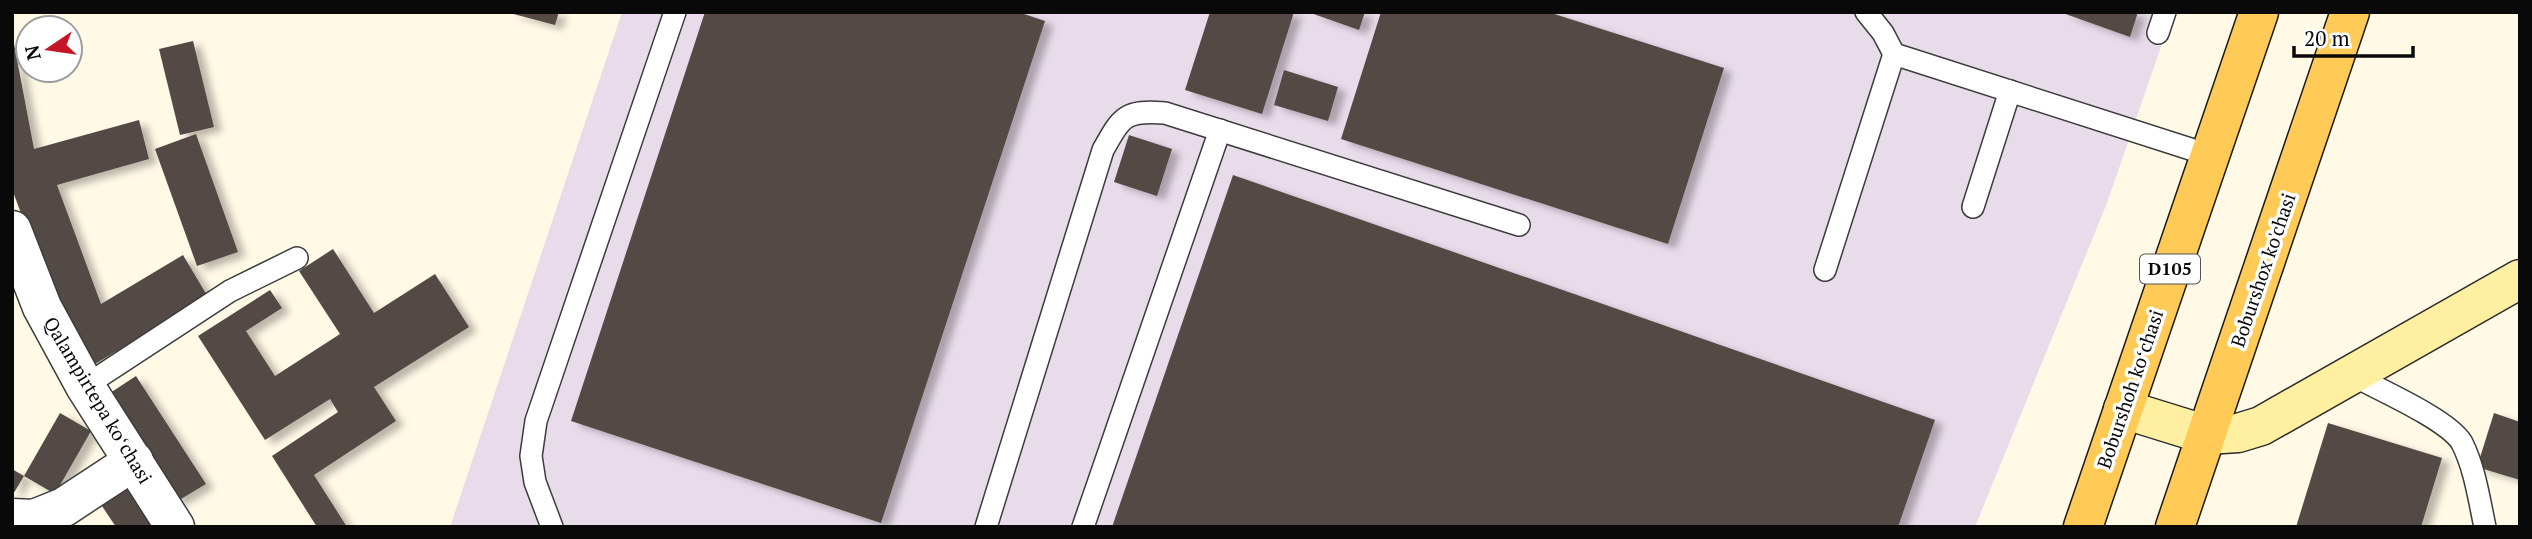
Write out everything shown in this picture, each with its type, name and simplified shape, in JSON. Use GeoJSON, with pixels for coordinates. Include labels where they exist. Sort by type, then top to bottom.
{"type":"FeatureCollection","features":[{"type":"Feature","properties":{"kind":"main road","name":"Boburshoh koʻchasi"},"geometry":{"type":"LineString","coordinates":[[2083,527],[2259,12]]}},
{"type":"Feature","properties":{"kind":"main road","name":"Boburshox ko'chasi"},"geometry":{"type":"LineString","coordinates":[[2175,527],[2350,12]]}},
{"type":"Feature","properties":{"kind":"main road"},"geometry":{"type":"LineString","coordinates":[[2123,409],[2207,435],[2238,433],[2261,426],[2520,279]]}},
{"type":"Feature","properties":{"kind":"street","name":"Qalampirtepa koʻchasi"},"geometry":{"type":"LineString","coordinates":[[12,230],[42,307],[85,386],[175,527]]}},
{"type":"Feature","properties":{"kind":"street"},"geometry":{"type":"LineString","coordinates":[[12,518],[34,519],[64,507],[134,461]]}},
{"type":"Feature","properties":{"kind":"lane"},"geometry":{"type":"LineString","coordinates":[[552,527],[535,482],[531,456],[536,421],[675,12]]}},
{"type":"Feature","properties":{"kind":"lane"},"geometry":{"type":"LineString","coordinates":[[1825,270],[1894,54],[1884,33],[1866,12]]}},
{"type":"Feature","properties":{"kind":"lane"},"geometry":{"type":"LineString","coordinates":[[2158,33],[2165,12]]}},
{"type":"Feature","properties":{"kind":"lane"},"geometry":{"type":"LineString","coordinates":[[1894,54],[2209,155]]}},
{"type":"Feature","properties":{"kind":"lane"},"geometry":{"type":"LineString","coordinates":[[1973,207],[2010,91]]}},
{"type":"Feature","properties":{"kind":"lane"},"geometry":{"type":"LineString","coordinates":[[986,527],[1103,150],[1119,121],[1140,111],[1165,113],[1519,225]]}},
{"type":"Feature","properties":{"kind":"lane"},"geometry":{"type":"LineString","coordinates":[[1083,527],[1220,130]]}},
{"type":"Feature","properties":{"kind":"lane"},"geometry":{"type":"LineString","coordinates":[[85,386],[230,291],[297,258]]}},
{"type":"Feature","properties":{"kind":"lane"},"geometry":{"type":"LineString","coordinates":[[2353,375],[2449,428],[2461,442],[2470,465],[2485,527]]}},
{"type":"Feature","properties":{"kind":"shaded area"},"geometry":{"type":"Polygon","coordinates":[[[622,12],[2173,12],[2107,203],[1975,527],[450,527],[622,12]]]}},
{"type":"Feature","properties":{"kind":"building"},"geometry":{"type":"Polygon","coordinates":[[[506,12],[559,12],[555,25],[506,12]]]}},
{"type":"Feature","properties":{"kind":"building"},"geometry":{"type":"Polygon","coordinates":[[[705,12],[1018,12],[1045,21],[881,523],[571,421],[705,12]]]}},
{"type":"Feature","properties":{"kind":"building"},"geometry":{"type":"Polygon","coordinates":[[[1210,12],[1294,12],[1262,114],[1185,90],[1210,12]]]}},
{"type":"Feature","properties":{"kind":"building"},"geometry":{"type":"Polygon","coordinates":[[[1308,12],[1365,12],[1359,30],[1308,12]]]}},
{"type":"Feature","properties":{"kind":"building"},"geometry":{"type":"Polygon","coordinates":[[[1381,12],[1548,12],[1724,68],[1668,244],[1341,139],[1381,12]]]}},
{"type":"Feature","properties":{"kind":"building"},"geometry":{"type":"Polygon","coordinates":[[[2060,12],[2138,12],[2130,37],[2060,12]]]}},
{"type":"Feature","properties":{"kind":"building"},"geometry":{"type":"Polygon","coordinates":[[[12,33],[14,84],[22,84],[34,149],[139,120],[149,159],[57,185],[101,304],[183,255],[208,297],[88,368],[63,327],[12,189],[12,33]]]}},
{"type":"Feature","properties":{"kind":"building"},"geometry":{"type":"Polygon","coordinates":[[[193,41],[214,127],[180,135],[159,49],[193,41]]]}},
{"type":"Feature","properties":{"kind":"building"},"geometry":{"type":"Polygon","coordinates":[[[1284,70],[1338,87],[1328,121],[1274,105],[1284,70]]]}},
{"type":"Feature","properties":{"kind":"building"},"geometry":{"type":"Polygon","coordinates":[[[196,134],[238,252],[197,266],[155,149],[196,134]]]}},
{"type":"Feature","properties":{"kind":"building"},"geometry":{"type":"Polygon","coordinates":[[[1129,135],[1172,149],[1157,196],[1114,182],[1129,135]]]}},
{"type":"Feature","properties":{"kind":"building"},"geometry":{"type":"Polygon","coordinates":[[[1233,175],[1935,420],[1898,527],[1112,527],[1233,175]]]}},
{"type":"Feature","properties":{"kind":"building"},"geometry":{"type":"Polygon","coordinates":[[[333,249],[374,313],[435,274],[469,327],[374,387],[396,421],[314,475],[347,527],[317,527],[272,456],[338,412],[330,399],[265,440],[198,336],[270,290],[282,308],[246,331],[275,376],[340,334],[299,271],[333,249]]]}},
{"type":"Feature","properties":{"kind":"building"},"geometry":{"type":"Polygon","coordinates":[[[136,376],[206,484],[176,502],[107,395],[136,376]]]}},
{"type":"Feature","properties":{"kind":"building"},"geometry":{"type":"Polygon","coordinates":[[[60,413],[91,431],[55,494],[24,476],[60,413]]]}},
{"type":"Feature","properties":{"kind":"building"},"geometry":{"type":"Polygon","coordinates":[[[2494,413],[2520,422],[2520,480],[2477,467],[2494,413]]]}},
{"type":"Feature","properties":{"kind":"building"},"geometry":{"type":"Polygon","coordinates":[[[2328,423],[2442,458],[2421,527],[2296,527],[2328,423]]]}},
{"type":"Feature","properties":{"kind":"building"},"geometry":{"type":"Polygon","coordinates":[[[12,469],[24,476],[12,496],[12,469]]]}},
{"type":"Feature","properties":{"kind":"building"},"geometry":{"type":"Polygon","coordinates":[[[122,475],[158,527],[116,527],[94,494],[122,475]]]}}]}
